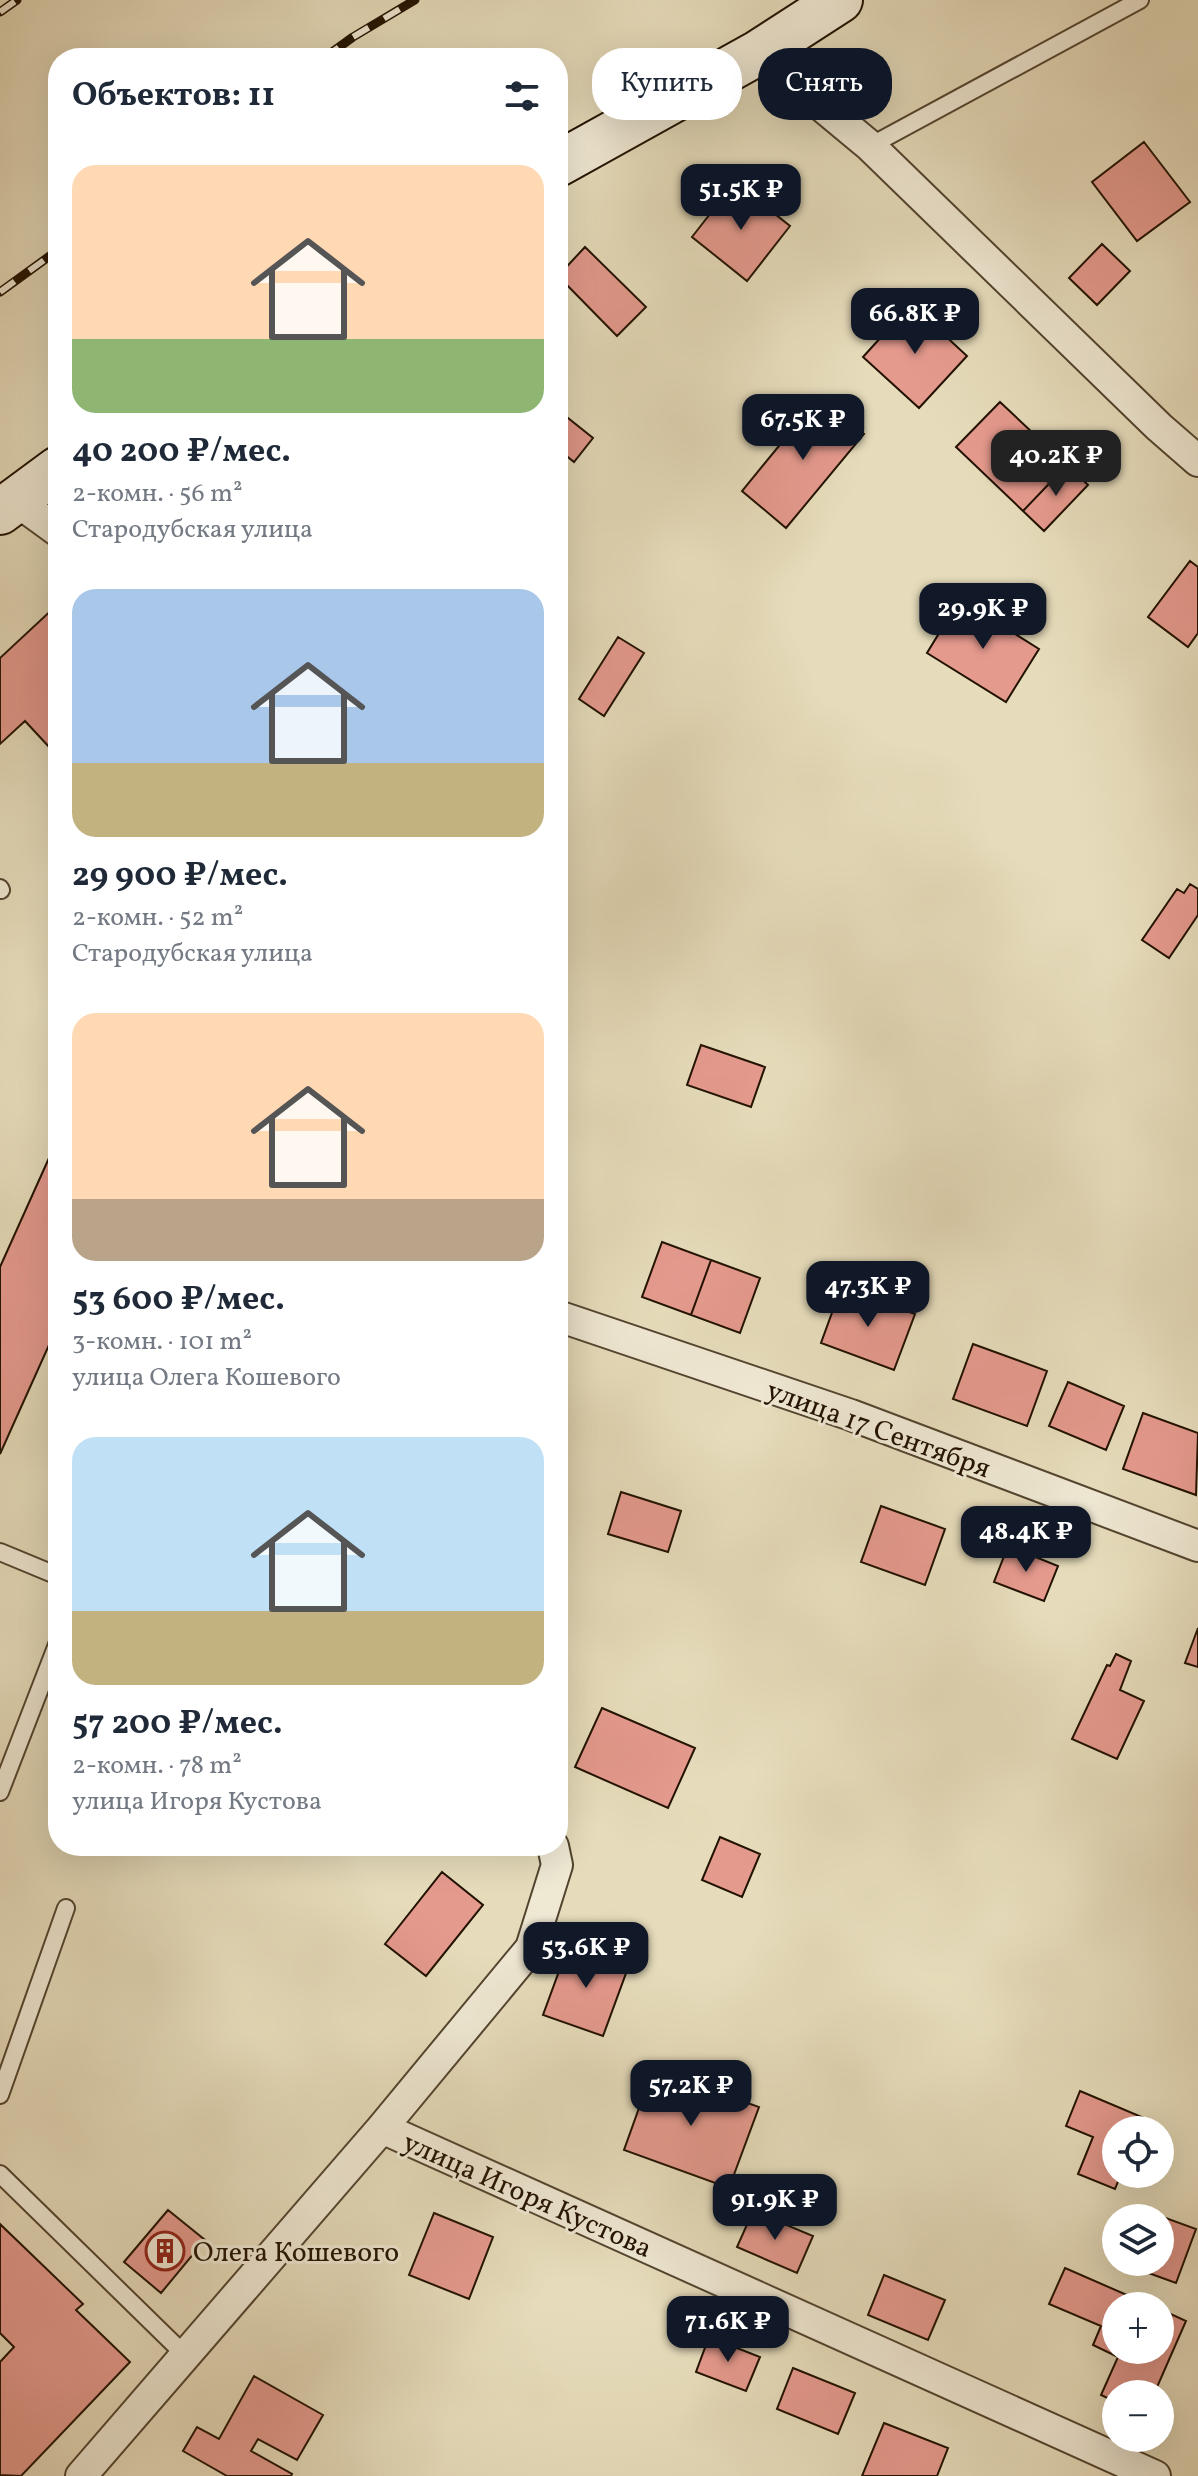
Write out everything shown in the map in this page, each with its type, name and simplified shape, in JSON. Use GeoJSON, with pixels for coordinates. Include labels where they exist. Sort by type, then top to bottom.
{"type":"FeatureCollection","features":[{"type":"Feature","properties":{"kind":"main road"},"geometry":{"type":"LineString","coordinates":[[766,48],[840,0]]}},
{"type":"Feature","properties":{"kind":"main road"},"geometry":{"type":"LineString","coordinates":[[568,158],[758,53]]}},
{"type":"Feature","properties":{"kind":"main road"},"geometry":{"type":"LineString","coordinates":[[7,505],[48,476]]}},
{"type":"Feature","properties":{"kind":"street"},"geometry":{"type":"LineString","coordinates":[[839,120],[870,146],[1159,427],[1198,461]]}},
{"type":"Feature","properties":{"kind":"street"},"geometry":{"type":"LineString","coordinates":[[7,505],[48,526]]}},
{"type":"Feature","properties":{"kind":"street","name":"улица 17 Сентября"},"geometry":{"type":"LineString","coordinates":[[568,1319],[851,1415],[1198,1546]]}},
{"type":"Feature","properties":{"kind":"street"},"geometry":{"type":"LineString","coordinates":[[81,2476],[382,2128],[531,1948],[557,1865],[555,1856]]}},
{"type":"Feature","properties":{"kind":"street","name":"улица Игоря Кустова"},"geometry":{"type":"LineString","coordinates":[[382,2128],[1155,2476]]}},
{"type":"Feature","properties":{"kind":"lane"},"geometry":{"type":"LineString","coordinates":[[870,146],[1140,0]]}},
{"type":"Feature","properties":{"kind":"lane"},"geometry":{"type":"LineString","coordinates":[[0,1552],[48,1572]]}},
{"type":"Feature","properties":{"kind":"lane"},"geometry":{"type":"LineString","coordinates":[[0,1792],[48,1668]]}},
{"type":"Feature","properties":{"kind":"lane"},"geometry":{"type":"LineString","coordinates":[[0,2095],[66,1908]]}},
{"type":"Feature","properties":{"kind":"lane"},"geometry":{"type":"LineString","coordinates":[[0,2174],[185,2355]]}},
{"type":"Feature","properties":{"kind":"building"},"geometry":{"type":"Polygon","coordinates":[[[1144,142],[1190,202],[1137,241],[1092,182],[1144,142]]]}},
{"type":"Feature","properties":{"kind":"building"},"geometry":{"type":"Polygon","coordinates":[[[735,182],[790,226],[747,281],[692,237],[735,182]]]}},
{"type":"Feature","properties":{"kind":"building"},"geometry":{"type":"Polygon","coordinates":[[[1102,244],[1130,271],[1097,305],[1069,278],[1102,244]]]}},
{"type":"Feature","properties":{"kind":"building"},"geometry":{"type":"Polygon","coordinates":[[[585,247],[646,307],[617,336],[568,286],[568,265],[585,247]]]}},
{"type":"Feature","properties":{"kind":"building"},"geometry":{"type":"Polygon","coordinates":[[[911,304],[967,356],[919,408],[863,357],[911,304]]]}},
{"type":"Feature","properties":{"kind":"building"},"geometry":{"type":"Polygon","coordinates":[[[819,397],[864,434],[786,528],[742,491],[819,397]]]}},
{"type":"Feature","properties":{"kind":"building"},"geometry":{"type":"Polygon","coordinates":[[[1000,402],[1067,465],[1023,511],[956,447],[1000,402]]]}},
{"type":"Feature","properties":{"kind":"building"},"geometry":{"type":"Polygon","coordinates":[[[568,418],[593,438],[574,462],[568,457],[568,418]]]}},
{"type":"Feature","properties":{"kind":"building"},"geometry":{"type":"Polygon","coordinates":[[[1067,465],[1088,485],[1044,531],[1023,511],[1067,465]]]}},
{"type":"Feature","properties":{"kind":"building"},"geometry":{"type":"Polygon","coordinates":[[[1190,561],[1198,567],[1198,633],[1188,647],[1148,617],[1190,561]]]}},
{"type":"Feature","properties":{"kind":"building"},"geometry":{"type":"Polygon","coordinates":[[[960,599],[1039,649],[1006,702],[927,653],[960,599]]]}},
{"type":"Feature","properties":{"kind":"building"},"geometry":{"type":"Polygon","coordinates":[[[48,613],[48,746],[25,721],[0,744],[0,658],[48,613]]]}},
{"type":"Feature","properties":{"kind":"building"},"geometry":{"type":"Polygon","coordinates":[[[618,637],[644,653],[604,716],[579,699],[618,637]]]}},
{"type":"Feature","properties":{"kind":"building"},"geometry":{"type":"Polygon","coordinates":[[[1190,884],[1198,889],[1198,915],[1169,958],[1142,940],[1177,889],[1184,893],[1190,884]]]}},
{"type":"Feature","properties":{"kind":"building"},"geometry":{"type":"Polygon","coordinates":[[[701,1045],[765,1067],[751,1107],[687,1085],[701,1045]]]}},
{"type":"Feature","properties":{"kind":"building"},"geometry":{"type":"Polygon","coordinates":[[[48,1160],[48,1347],[0,1454],[0,1267],[48,1160]]]}},
{"type":"Feature","properties":{"kind":"building"},"geometry":{"type":"Polygon","coordinates":[[[662,1242],[711,1260],[691,1315],[642,1297],[662,1242]]]}},
{"type":"Feature","properties":{"kind":"building"},"geometry":{"type":"Polygon","coordinates":[[[711,1260],[760,1278],[740,1333],[691,1315],[711,1260]]]}},
{"type":"Feature","properties":{"kind":"building"},"geometry":{"type":"Polygon","coordinates":[[[841,1288],[915,1314],[894,1370],[821,1343],[841,1288]]]}},
{"type":"Feature","properties":{"kind":"building"},"geometry":{"type":"Polygon","coordinates":[[[973,1344],[1047,1371],[1027,1426],[953,1399],[973,1344]]]}},
{"type":"Feature","properties":{"kind":"building"},"geometry":{"type":"Polygon","coordinates":[[[1068,1382],[1124,1406],[1106,1450],[1049,1426],[1068,1382]]]}},
{"type":"Feature","properties":{"kind":"building"},"geometry":{"type":"Polygon","coordinates":[[[1143,1413],[1198,1433],[1196,1495],[1123,1469],[1143,1413]]]}},
{"type":"Feature","properties":{"kind":"building"},"geometry":{"type":"Polygon","coordinates":[[[621,1492],[681,1511],[668,1552],[608,1534],[621,1492]]]}},
{"type":"Feature","properties":{"kind":"building"},"geometry":{"type":"Polygon","coordinates":[[[881,1506],[945,1529],[925,1585],[861,1562],[881,1506]]]}},
{"type":"Feature","properties":{"kind":"building"},"geometry":{"type":"Polygon","coordinates":[[[1008,1546],[1058,1566],[1044,1601],[994,1582],[1008,1546]]]}},
{"type":"Feature","properties":{"kind":"building"},"geometry":{"type":"Polygon","coordinates":[[[1198,1628],[1198,1667],[1185,1663],[1198,1628]]]}},
{"type":"Feature","properties":{"kind":"building"},"geometry":{"type":"Polygon","coordinates":[[[1116,1654],[1131,1661],[1120,1690],[1144,1701],[1117,1759],[1072,1739],[1107,1665],[1110,1666],[1116,1654]]]}},
{"type":"Feature","properties":{"kind":"building"},"geometry":{"type":"Polygon","coordinates":[[[602,1708],[695,1748],[668,1808],[575,1767],[602,1708]]]}},
{"type":"Feature","properties":{"kind":"building"},"geometry":{"type":"Polygon","coordinates":[[[720,1837],[760,1854],[742,1897],[702,1880],[720,1837]]]}},
{"type":"Feature","properties":{"kind":"building"},"geometry":{"type":"Polygon","coordinates":[[[442,1872],[483,1905],[426,1976],[385,1944],[442,1872]]]}},
{"type":"Feature","properties":{"kind":"building"},"geometry":{"type":"Polygon","coordinates":[[[569,1944],[629,1965],[603,2036],[543,2015],[569,1944]]]}},
{"type":"Feature","properties":{"kind":"building"},"geometry":{"type":"Polygon","coordinates":[[[653,2069],[759,2107],[729,2188],[624,2150],[653,2069]]]}},
{"type":"Feature","properties":{"kind":"building"},"geometry":{"type":"Polygon","coordinates":[[[1080,2091],[1139,2116],[1102,2116],[1102,2184],[1078,2174],[1093,2137],[1066,2126],[1080,2091]]]}},
{"type":"Feature","properties":{"kind":"building","name":"Олега Кошевого"},"geometry":{"type":"Polygon","coordinates":[[[168,2210],[205,2240],[161,2293],[124,2262],[168,2210]]]}},
{"type":"Feature","properties":{"kind":"building"},"geometry":{"type":"Polygon","coordinates":[[[753,2211],[813,2236],[797,2273],[737,2247],[753,2211]]]}},
{"type":"Feature","properties":{"kind":"building"},"geometry":{"type":"Polygon","coordinates":[[[434,2213],[493,2237],[469,2299],[409,2275],[434,2213]]]}},
{"type":"Feature","properties":{"kind":"building"},"geometry":{"type":"Polygon","coordinates":[[[1174,2221],[1196,2229],[1176,2283],[1157,2276],[1174,2276],[1174,2221]]]}},
{"type":"Feature","properties":{"kind":"building"},"geometry":{"type":"Polygon","coordinates":[[[0,2224],[83,2304],[76,2310],[130,2362],[21,2476],[0,2475],[0,2362],[14,2347],[0,2333],[0,2224]]]}},
{"type":"Feature","properties":{"kind":"building"},"geometry":{"type":"Polygon","coordinates":[[[1065,2268],[1120,2292],[1102,2292],[1102,2349],[1093,2345],[1101,2326],[1049,2304],[1065,2268]]]}},
{"type":"Feature","properties":{"kind":"building"},"geometry":{"type":"Polygon","coordinates":[[[884,2275],[945,2300],[928,2340],[868,2315],[884,2275]]]}},
{"type":"Feature","properties":{"kind":"building"},"geometry":{"type":"Polygon","coordinates":[[[1174,2315],[1186,2321],[1174,2348],[1174,2315]]]}},
{"type":"Feature","properties":{"kind":"building"},"geometry":{"type":"Polygon","coordinates":[[[709,2337],[760,2357],[746,2391],[696,2372],[709,2337]]]}},
{"type":"Feature","properties":{"kind":"building"},"geometry":{"type":"Polygon","coordinates":[[[1115,2364],[1167,2364],[1160,2380],[1108,2380],[1115,2364]]]}},
{"type":"Feature","properties":{"kind":"building"},"geometry":{"type":"Polygon","coordinates":[[[793,2368],[855,2393],[838,2434],[777,2409],[793,2368]]]}},
{"type":"Feature","properties":{"kind":"building"},"geometry":{"type":"Polygon","coordinates":[[[254,2376],[323,2415],[297,2460],[258,2439],[251,2451],[291,2476],[227,2476],[183,2451],[197,2427],[219,2439],[254,2376]]]}},
{"type":"Feature","properties":{"kind":"building"},"geometry":{"type":"Polygon","coordinates":[[[884,2423],[948,2448],[937,2476],[862,2476],[884,2423]]]}},
{"type":"Feature","properties":{"kind":"railway"},"geometry":{"type":"LineString","coordinates":[[0,12],[17,0]]}},
{"type":"Feature","properties":{"kind":"railway"},"geometry":{"type":"LineString","coordinates":[[338,48],[415,0]]}},
{"type":"Feature","properties":{"kind":"railway"},"geometry":{"type":"LineString","coordinates":[[0,292],[48,257]]}},
{"type":"Feature","properties":{"kind":"place","name":"Олега Кошевого"},"geometry":{"type":"Point","coordinates":[165,2251]}}]}
